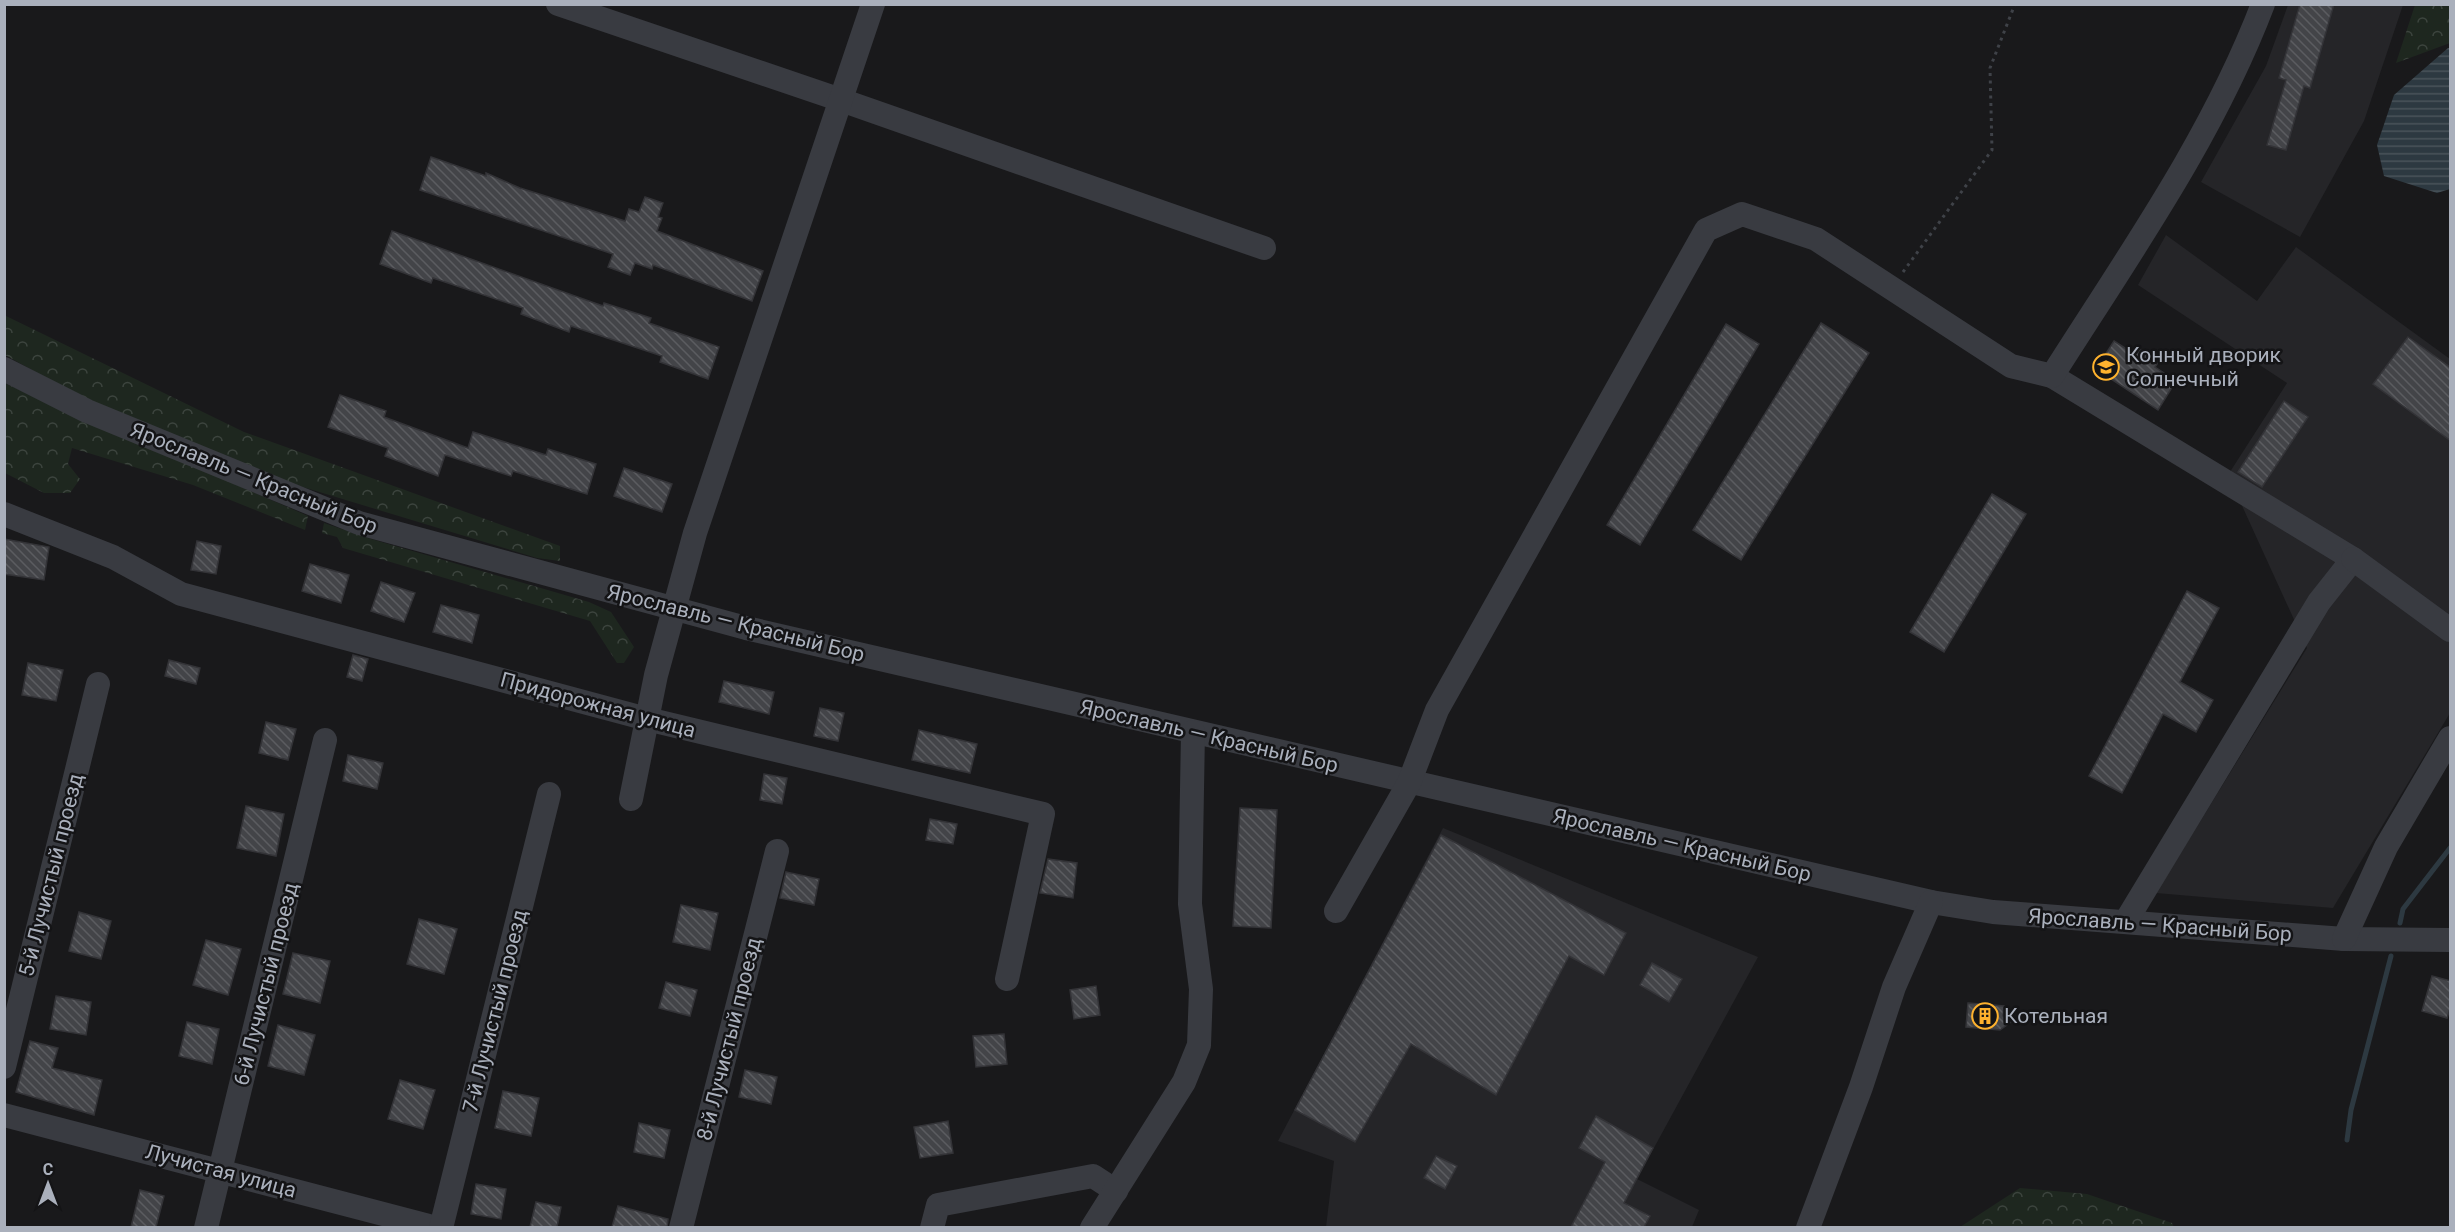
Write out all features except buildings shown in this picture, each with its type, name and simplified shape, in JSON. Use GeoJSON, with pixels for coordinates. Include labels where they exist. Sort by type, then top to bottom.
{"type":"FeatureCollection","features":[{"type":"Feature","properties":{"kind":"street"},"geometry":{"type":"LineString","coordinates":[[558,4],[1264,248]]}},
{"type":"Feature","properties":{"kind":"street"},"geometry":{"type":"LineString","coordinates":[[631,799],[647,719],[695,533],[873,4]]}},
{"type":"Feature","properties":{"kind":"street"},"geometry":{"type":"LineString","coordinates":[[2052,376],[2188,162],[2250,40],[2263,4]]}},
{"type":"Feature","properties":{"kind":"street"},"geometry":{"type":"LineString","coordinates":[[1336,911],[1409,783],[1437,710],[1706,230],[1742,214],[1816,239],[2011,366],[2052,376],[2353,559],[2451,630]]}},
{"type":"Feature","properties":{"kind":"street","name":"Ярославль — Красный Бор"},"geometry":{"type":"LineString","coordinates":[[4,369],[87,411],[359,523],[746,628],[1409,783],[1931,902],[1993,912],[2344,939],[2451,940]]}},
{"type":"Feature","properties":{"kind":"street","name":"Придорожная улица"},"geometry":{"type":"LineString","coordinates":[[4,514],[113,557],[181,594],[647,719],[1043,814],[1007,979]]}},
{"type":"Feature","properties":{"kind":"street"},"geometry":{"type":"LineString","coordinates":[[2126,921],[2319,602],[2353,559]]}},
{"type":"Feature","properties":{"kind":"street","name":"5-й Лучистый проезд"},"geometry":{"type":"LineString","coordinates":[[4,1067],[98,684]]}},
{"type":"Feature","properties":{"kind":"street"},"geometry":{"type":"LineString","coordinates":[[1092,1227],[1184,1082],[1199,1045],[1201,989],[1190,904],[1193,732]]}},
{"type":"Feature","properties":{"kind":"street"},"geometry":{"type":"LineString","coordinates":[[2344,939],[2386,847],[2451,738]]}},
{"type":"Feature","properties":{"kind":"street","name":"6-й Лучистый проезд"},"geometry":{"type":"LineString","coordinates":[[206,1227],[325,740]]}},
{"type":"Feature","properties":{"kind":"street","name":"7-й Лучистый проезд"},"geometry":{"type":"LineString","coordinates":[[441,1227],[549,794]]}},
{"type":"Feature","properties":{"kind":"street","name":"8-й Лучистый проезд"},"geometry":{"type":"LineString","coordinates":[[681,1227],[777,851]]}},
{"type":"Feature","properties":{"kind":"street"},"geometry":{"type":"LineString","coordinates":[[1808,1227],[1861,1087],[1894,987],[1931,902]]}},
{"type":"Feature","properties":{"kind":"street","name":"Лучистая улица"},"geometry":{"type":"LineString","coordinates":[[4,1115],[436,1227]]}},
{"type":"Feature","properties":{"kind":"street"},"geometry":{"type":"LineString","coordinates":[[932,1227],[938,1205],[1093,1176],[1116,1191]]}},
{"type":"Feature","properties":{"kind":"path"},"geometry":{"type":"LineString","coordinates":[[1892,288],[1992,150],[1990,68],[2015,4]]}},
{"type":"Feature","properties":{"kind":"shaded area"},"geometry":{"type":"Polygon","coordinates":[[[2288,5],[2403,5],[2364,121],[2300,237],[2201,182],[2266,66],[2288,5]]]}},
{"type":"Feature","properties":{"kind":"shaded area"},"geometry":{"type":"Polygon","coordinates":[[[2450,48],[2450,189],[2437,193],[2384,176],[2377,145],[2394,95],[2450,48]]]}},
{"type":"Feature","properties":{"kind":"shaded area"},"geometry":{"type":"Polygon","coordinates":[[[2166,235],[2257,301],[2296,247],[2450,359],[2450,713],[2333,908],[2156,893],[2307,648],[2228,475],[2287,383],[2138,285],[2166,235]]]}},
{"type":"Feature","properties":{"kind":"shaded area"},"geometry":{"type":"Polygon","coordinates":[[[1443,828],[1758,957],[1637,1179],[1699,1210],[1692,1227],[1326,1227],[1334,1161],[1278,1141],[1443,828]]]}},
{"type":"Feature","properties":{"kind":"green space"},"geometry":{"type":"Polygon","coordinates":[[[2415,5],[2450,5],[2450,43],[2396,63],[2415,5]]]}},
{"type":"Feature","properties":{"kind":"green space"},"geometry":{"type":"Polygon","coordinates":[[[4,315],[244,432],[560,546],[560,561],[537,558],[270,477],[83,398],[5,355],[4,315]]]}},
{"type":"Feature","properties":{"kind":"green space"},"geometry":{"type":"Polygon","coordinates":[[[4,383],[308,516],[305,530],[193,485],[72,448],[68,464],[80,479],[70,493],[44,493],[5,473],[4,383]]]}},
{"type":"Feature","properties":{"kind":"green space"},"geometry":{"type":"Polygon","coordinates":[[[324,523],[371,539],[589,602],[611,612],[634,647],[624,663],[617,663],[590,621],[343,548],[337,537],[322,533],[324,523]]]}},
{"type":"Feature","properties":{"kind":"green space"},"geometry":{"type":"Polygon","coordinates":[[[2020,1188],[2087,1194],[2172,1223],[2174,1227],[1960,1227],[2020,1188]]]}},
{"type":"Feature","properties":{"kind":"waterway"},"geometry":{"type":"LineString","coordinates":[[2400,923],[2403,909],[2450,848]]}},
{"type":"Feature","properties":{"kind":"waterway"},"geometry":{"type":"LineString","coordinates":[[2347,1140],[2351,1110],[2391,956]]}},
{"type":"Feature","properties":{"kind":"place","name":"Конный дворик Солнечный"},"geometry":{"type":"Point","coordinates":[2106,367]}},
{"type":"Feature","properties":{"kind":"place","name":"Котельная"},"geometry":{"type":"Point","coordinates":[1985,1016]}}]}
